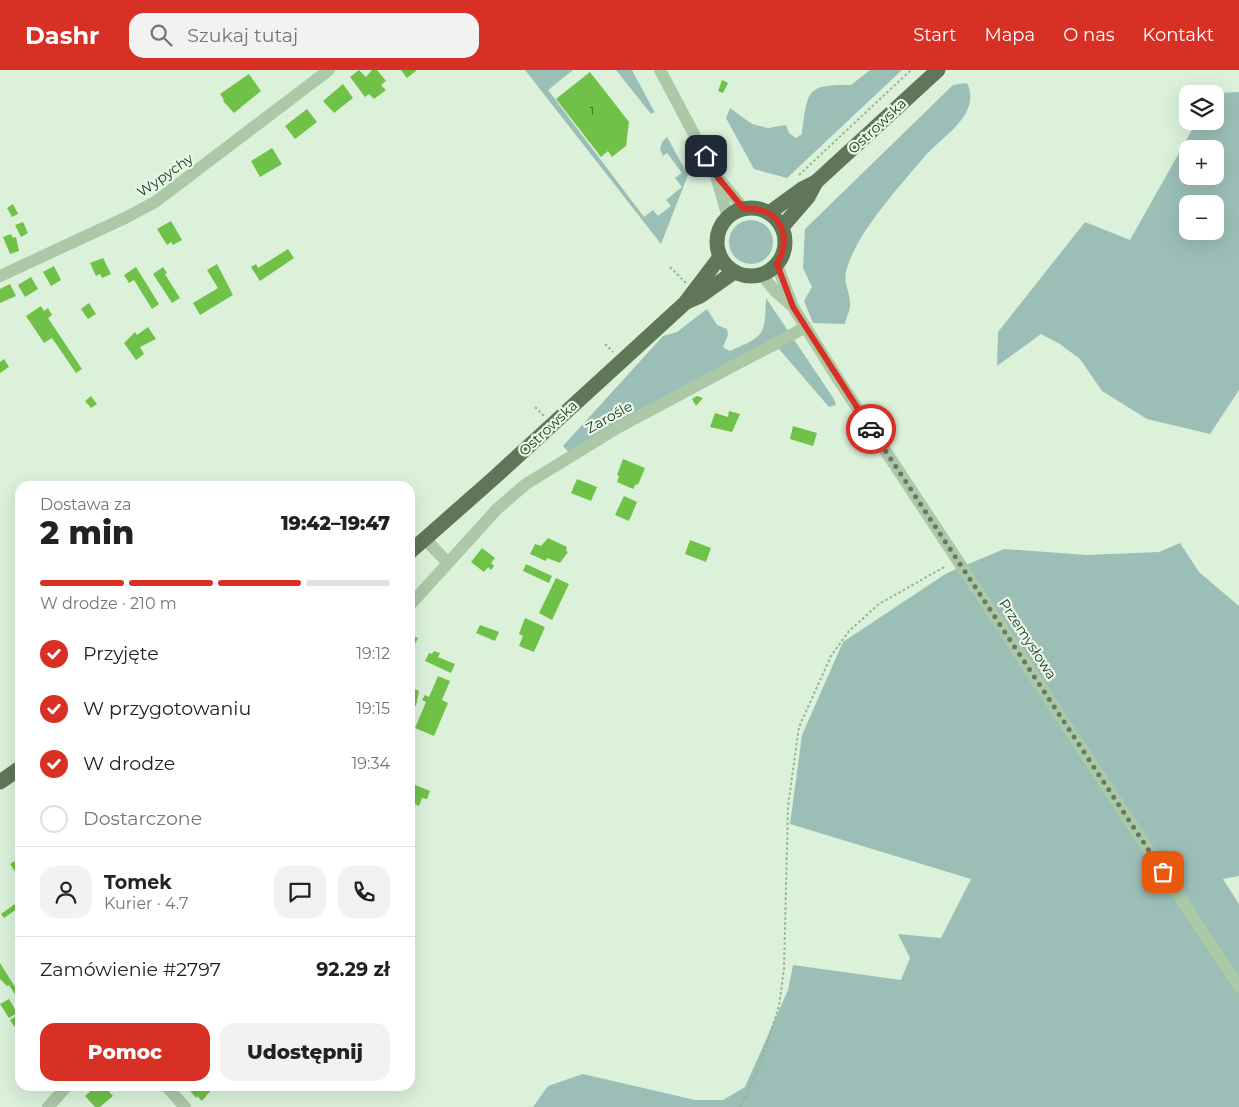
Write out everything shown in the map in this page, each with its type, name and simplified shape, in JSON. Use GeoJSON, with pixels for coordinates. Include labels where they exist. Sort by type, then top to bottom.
{"type":"FeatureCollection","features":[{"type":"Feature","properties":{"kind":"main road","name":"Ostrowska"},"geometry":{"type":"LineString","coordinates":[[769,213],[802,189],[816,182],[938,70]]}},
{"type":"Feature","properties":{"kind":"main road","name":"Ostrowska"},"geometry":{"type":"LineString","coordinates":[[782,227],[808,197],[816,182]]}},
{"type":"Feature","properties":{"kind":"main road"},"geometry":{"type":"LineString","coordinates":[[753,208],[769,213],[782,227],[785,240],[784,253],[777,264],[762,275],[748,277],[734,272],[720,257],[717,246],[717,235],[728,216],[744,209],[753,208]]}},
{"type":"Feature","properties":{"kind":"main road","name":"Ostrowska"},"geometry":{"type":"LineString","coordinates":[[697,292],[720,257]]}},
{"type":"Feature","properties":{"kind":"main road","name":"Ostrowska"},"geometry":{"type":"LineString","coordinates":[[415,548],[697,292],[734,272]]}},
{"type":"Feature","properties":{"kind":"main road"},"geometry":{"type":"LineString","coordinates":[[0,782],[15,772]]}},
{"type":"Feature","properties":{"kind":"street","name":"Wypychy"},"geometry":{"type":"LineString","coordinates":[[0,276],[125,218],[155,202],[329,70]]}},
{"type":"Feature","properties":{"kind":"street"},"geometry":{"type":"LineString","coordinates":[[660,70],[715,174],[728,216]]}},
{"type":"Feature","properties":{"kind":"street"},"geometry":{"type":"LineString","coordinates":[[715,174],[744,209]]}},
{"type":"Feature","properties":{"kind":"street","name":"Przemysłowa"},"geometry":{"type":"LineString","coordinates":[[777,264],[793,307],[957,560],[1239,987]]}},
{"type":"Feature","properties":{"kind":"street","name":"Przemysłowa"},"geometry":{"type":"LineString","coordinates":[[762,275],[775,291],[793,307]]}},
{"type":"Feature","properties":{"kind":"street","name":"Zarośle"},"geometry":{"type":"LineString","coordinates":[[415,599],[497,509],[526,484],[619,428],[806,327]]}},
{"type":"Feature","properties":{"kind":"street"},"geometry":{"type":"LineString","coordinates":[[425,539],[448,563]]}},
{"type":"Feature","properties":{"kind":"street"},"geometry":{"type":"LineString","coordinates":[[48,1107],[62,1091]]}},
{"type":"Feature","properties":{"kind":"street"},"geometry":{"type":"LineString","coordinates":[[171,1091],[185,1107]]}},
{"type":"Feature","properties":{"kind":"path"},"geometry":{"type":"LineString","coordinates":[[793,181],[911,70]]}},
{"type":"Feature","properties":{"kind":"path"},"geometry":{"type":"LineString","coordinates":[[670,267],[697,292]]}},
{"type":"Feature","properties":{"kind":"path"},"geometry":{"type":"LineString","coordinates":[[740,1107],[758,1070],[779,1006],[784,968],[788,806],[800,727],[831,656],[849,630],[879,604],[957,560]]}},
{"type":"Feature","properties":{"kind":"shaded area"},"geometry":{"type":"Polygon","coordinates":[[[525,70],[573,70],[548,90],[644,217],[653,210],[658,216],[671,206],[666,200],[682,187],[675,178],[682,173],[667,153],[663,156],[660,149],[662,142],[667,137],[688,175],[661,244],[525,70]]]}},
{"type":"Feature","properties":{"kind":"shaded area"},"geometry":{"type":"Polygon","coordinates":[[[616,70],[632,70],[656,115],[654,112],[651,114],[616,70]]]}},
{"type":"Feature","properties":{"kind":"shaded area"},"geometry":{"type":"Polygon","coordinates":[[[870,70],[902,70],[787,178],[754,169],[726,118],[730,108],[752,124],[768,128],[786,125],[789,133],[796,138],[802,134],[806,108],[811,93],[825,86],[851,85],[870,70]]]}},
{"type":"Feature","properties":{"kind":"shaded area"},"geometry":{"type":"Polygon","coordinates":[[[967,83],[970,94],[969,105],[965,114],[958,124],[925,156],[903,181],[868,227],[851,257],[845,276],[850,306],[845,324],[813,323],[804,301],[812,287],[803,268],[805,229],[953,85],[967,83]]]}},
{"type":"Feature","properties":{"kind":"shaded area"},"geometry":{"type":"Polygon","coordinates":[[[1239,92],[1239,390],[1210,434],[1147,419],[1102,391],[1080,359],[1060,344],[1041,334],[997,366],[998,332],[1085,222],[1130,240],[1179,153],[1179,185],[1224,185],[1224,140],[1186,140],[1192,130],[1224,130],[1224,93],[1239,92]]]}},
{"type":"Feature","properties":{"kind":"shaded area"},"geometry":{"type":"Polygon","coordinates":[[[751,220],[763,224],[769,230],[773,242],[769,254],[763,260],[751,264],[739,260],[733,254],[729,242],[733,230],[739,224],[751,220]]]}},
{"type":"Feature","properties":{"kind":"shaded area"},"geometry":{"type":"Polygon","coordinates":[[[766,298],[834,399],[836,405],[829,407],[779,349],[570,454],[563,446],[663,336],[677,332],[707,309],[717,325],[727,329],[728,335],[723,347],[730,351],[750,342],[761,333],[765,320],[766,298]]]}},
{"type":"Feature","properties":{"kind":"shaded area"},"geometry":{"type":"Polygon","coordinates":[[[1180,543],[1199,572],[1239,606],[1239,876],[1223,879],[1239,904],[1239,1107],[533,1107],[548,1086],[583,1074],[695,1100],[723,1100],[745,1087],[788,990],[793,965],[901,980],[910,958],[898,934],[941,938],[971,879],[790,824],[802,735],[843,642],[947,573],[1004,549],[1087,555],[1159,552],[1180,543]]]}},
{"type":"Feature","properties":{"kind":"building"},"geometry":{"type":"Polygon","coordinates":[[[359,70],[366,77],[372,70],[377,70],[386,81],[381,85],[386,90],[374,99],[369,94],[365,97],[350,77],[359,70]]]}},
{"type":"Feature","properties":{"kind":"building"},"geometry":{"type":"Polygon","coordinates":[[[401,70],[417,70],[407,78],[401,70]]]}},
{"type":"Feature","properties":{"kind":"building"},"geometry":{"type":"Polygon","coordinates":[[[590,72],[629,122],[626,146],[612,157],[608,151],[601,157],[556,99],[590,72]]]}},
{"type":"Feature","properties":{"kind":"building"},"geometry":{"type":"Polygon","coordinates":[[[249,74],[261,91],[234,113],[223,101],[220,94],[249,74]]]}},
{"type":"Feature","properties":{"kind":"building"},"geometry":{"type":"Polygon","coordinates":[[[722,80],[728,83],[723,93],[718,91],[722,80]]]}},
{"type":"Feature","properties":{"kind":"building"},"geometry":{"type":"Polygon","coordinates":[[[343,84],[353,98],[334,113],[323,101],[343,84]]]}},
{"type":"Feature","properties":{"kind":"building"},"geometry":{"type":"Polygon","coordinates":[[[307,109],[317,122],[295,139],[285,126],[307,109]]]}},
{"type":"Feature","properties":{"kind":"building"},"geometry":{"type":"Polygon","coordinates":[[[272,148],[282,164],[260,177],[251,161],[272,148]]]}},
{"type":"Feature","properties":{"kind":"building"},"geometry":{"type":"Polygon","coordinates":[[[13,204],[18,214],[12,217],[7,208],[13,204]]]}},
{"type":"Feature","properties":{"kind":"building"},"geometry":{"type":"Polygon","coordinates":[[[171,221],[182,240],[173,245],[171,242],[167,245],[157,229],[171,221]]]}},
{"type":"Feature","properties":{"kind":"building"},"geometry":{"type":"Polygon","coordinates":[[[23,222],[28,233],[21,237],[15,225],[23,222]]]}},
{"type":"Feature","properties":{"kind":"building"},"geometry":{"type":"Polygon","coordinates":[[[11,234],[13,238],[16,237],[19,251],[10,254],[3,237],[11,234]]]}},
{"type":"Feature","properties":{"kind":"building"},"geometry":{"type":"Polygon","coordinates":[[[288,249],[294,258],[260,281],[251,267],[256,264],[258,268],[288,249]]]}},
{"type":"Feature","properties":{"kind":"building"},"geometry":{"type":"Polygon","coordinates":[[[103,258],[111,274],[102,278],[100,274],[96,276],[90,263],[103,258]]]}},
{"type":"Feature","properties":{"kind":"building"},"geometry":{"type":"Polygon","coordinates":[[[217,264],[233,295],[200,315],[193,303],[218,288],[207,270],[217,264]]]}},
{"type":"Feature","properties":{"kind":"building"},"geometry":{"type":"Polygon","coordinates":[[[54,266],[61,280],[51,286],[43,272],[54,266]]]}},
{"type":"Feature","properties":{"kind":"building"},"geometry":{"type":"Polygon","coordinates":[[[136,267],[159,304],[152,309],[134,280],[129,283],[124,275],[136,267]]]}},
{"type":"Feature","properties":{"kind":"building"},"geometry":{"type":"Polygon","coordinates":[[[163,267],[167,273],[165,274],[180,298],[172,303],[153,274],[163,267]]]}},
{"type":"Feature","properties":{"kind":"building"},"geometry":{"type":"Polygon","coordinates":[[[31,277],[38,289],[25,297],[18,285],[31,277]]]}},
{"type":"Feature","properties":{"kind":"building"},"geometry":{"type":"Polygon","coordinates":[[[10,284],[16,296],[0,303],[0,289],[10,284]]]}},
{"type":"Feature","properties":{"kind":"building"},"geometry":{"type":"Polygon","coordinates":[[[89,303],[96,314],[88,319],[81,309],[89,303]]]}},
{"type":"Feature","properties":{"kind":"building"},"geometry":{"type":"Polygon","coordinates":[[[41,306],[44,311],[48,308],[52,315],[48,318],[82,369],[76,373],[52,338],[44,343],[26,316],[41,306]]]}},
{"type":"Feature","properties":{"kind":"building"},"geometry":{"type":"Polygon","coordinates":[[[148,327],[156,339],[140,347],[144,354],[136,360],[124,343],[135,332],[137,335],[148,327]]]}},
{"type":"Feature","properties":{"kind":"building"},"geometry":{"type":"Polygon","coordinates":[[[4,359],[9,367],[0,373],[0,362],[4,359]]]}},
{"type":"Feature","properties":{"kind":"building"},"geometry":{"type":"Polygon","coordinates":[[[91,396],[97,404],[91,408],[85,401],[91,396]]]}},
{"type":"Feature","properties":{"kind":"building"},"geometry":{"type":"Polygon","coordinates":[[[697,396],[703,398],[696,406],[692,399],[697,396]]]}},
{"type":"Feature","properties":{"kind":"building"},"geometry":{"type":"Polygon","coordinates":[[[729,411],[740,414],[732,432],[710,427],[715,413],[728,417],[729,411]]]}},
{"type":"Feature","properties":{"kind":"building"},"geometry":{"type":"Polygon","coordinates":[[[793,426],[817,433],[813,446],[790,439],[793,426]]]}},
{"type":"Feature","properties":{"kind":"building"},"geometry":{"type":"Polygon","coordinates":[[[623,459],[645,468],[638,485],[636,484],[633,489],[617,482],[619,476],[617,475],[623,459]]]}},
{"type":"Feature","properties":{"kind":"building"},"geometry":{"type":"Polygon","coordinates":[[[577,479],[597,487],[591,501],[571,493],[577,479]]]}},
{"type":"Feature","properties":{"kind":"building"},"geometry":{"type":"Polygon","coordinates":[[[624,496],[637,502],[629,521],[615,515],[624,496]]]}},
{"type":"Feature","properties":{"kind":"building"},"geometry":{"type":"Polygon","coordinates":[[[548,538],[567,547],[566,551],[568,552],[560,563],[547,558],[546,561],[530,554],[535,544],[541,546],[548,538]]]}},
{"type":"Feature","properties":{"kind":"building"},"geometry":{"type":"Polygon","coordinates":[[[690,540],[711,548],[706,562],[685,554],[690,540]]]}},
{"type":"Feature","properties":{"kind":"building"},"geometry":{"type":"Polygon","coordinates":[[[482,548],[495,558],[491,563],[494,566],[491,570],[488,567],[484,572],[471,562],[482,548]]]}},
{"type":"Feature","properties":{"kind":"building"},"geometry":{"type":"Polygon","coordinates":[[[526,564],[552,576],[549,583],[523,571],[526,564]]]}},
{"type":"Feature","properties":{"kind":"building"},"geometry":{"type":"Polygon","coordinates":[[[556,578],[569,584],[552,620],[539,613],[556,578]]]}},
{"type":"Feature","properties":{"kind":"building"},"geometry":{"type":"Polygon","coordinates":[[[525,618],[545,627],[534,652],[519,646],[523,636],[519,634],[525,618]]]}},
{"type":"Feature","properties":{"kind":"building"},"geometry":{"type":"Polygon","coordinates":[[[480,625],[499,632],[495,641],[476,633],[480,625]]]}},
{"type":"Feature","properties":{"kind":"building"},"geometry":{"type":"Polygon","coordinates":[[[434,651],[440,653],[438,657],[455,664],[451,673],[425,661],[429,653],[432,654],[434,651]]]}},
{"type":"Feature","properties":{"kind":"building"},"geometry":{"type":"Polygon","coordinates":[[[438,676],[450,681],[442,700],[448,703],[434,736],[415,728],[426,702],[422,700],[425,695],[429,697],[438,676]]]}},
{"type":"Feature","properties":{"kind":"building"},"geometry":{"type":"Polygon","coordinates":[[[415,689],[419,691],[415,706],[415,689]]]}},
{"type":"Feature","properties":{"kind":"building"},"geometry":{"type":"Polygon","coordinates":[[[415,785],[430,791],[427,799],[422,798],[419,806],[415,804],[415,785]]]}},
{"type":"Feature","properties":{"kind":"building"},"geometry":{"type":"Polygon","coordinates":[[[15,861],[15,872],[10,864],[15,861]]]}},
{"type":"Feature","properties":{"kind":"building"},"geometry":{"type":"Polygon","coordinates":[[[15,904],[15,910],[4,918],[1,914],[15,904]]]}},
{"type":"Feature","properties":{"kind":"building"},"geometry":{"type":"Polygon","coordinates":[[[0,963],[15,987],[15,994],[9,985],[7,986],[0,979],[0,963]]]}},
{"type":"Feature","properties":{"kind":"building"},"geometry":{"type":"Polygon","coordinates":[[[9,999],[15,1010],[15,1014],[9,1018],[0,1004],[9,999]]]}},
{"type":"Feature","properties":{"kind":"building"},"geometry":{"type":"Polygon","coordinates":[[[15,1017],[15,1028],[10,1020],[15,1017]]]}},
{"type":"Feature","properties":{"kind":"building"},"geometry":{"type":"Polygon","coordinates":[[[90,1091],[108,1091],[113,1096],[100,1107],[95,1107],[85,1096],[90,1091]]]}},
{"type":"Feature","properties":{"kind":"building"},"geometry":{"type":"Polygon","coordinates":[[[190,1091],[210,1091],[202,1101],[197,1096],[196,1098],[190,1091]]]}},
{"type":"Feature","properties":{"kind":"way so far"},"geometry":{"type":"LineString","coordinates":[[871,429],[1163,872]]}},
{"type":"Feature","properties":{"kind":"route"},"geometry":{"type":"LineString","coordinates":[[706,156],[715,174],[744,209],[753,208],[769,213],[782,227],[785,240],[784,253],[777,264],[793,307],[871,429]]}}]}
